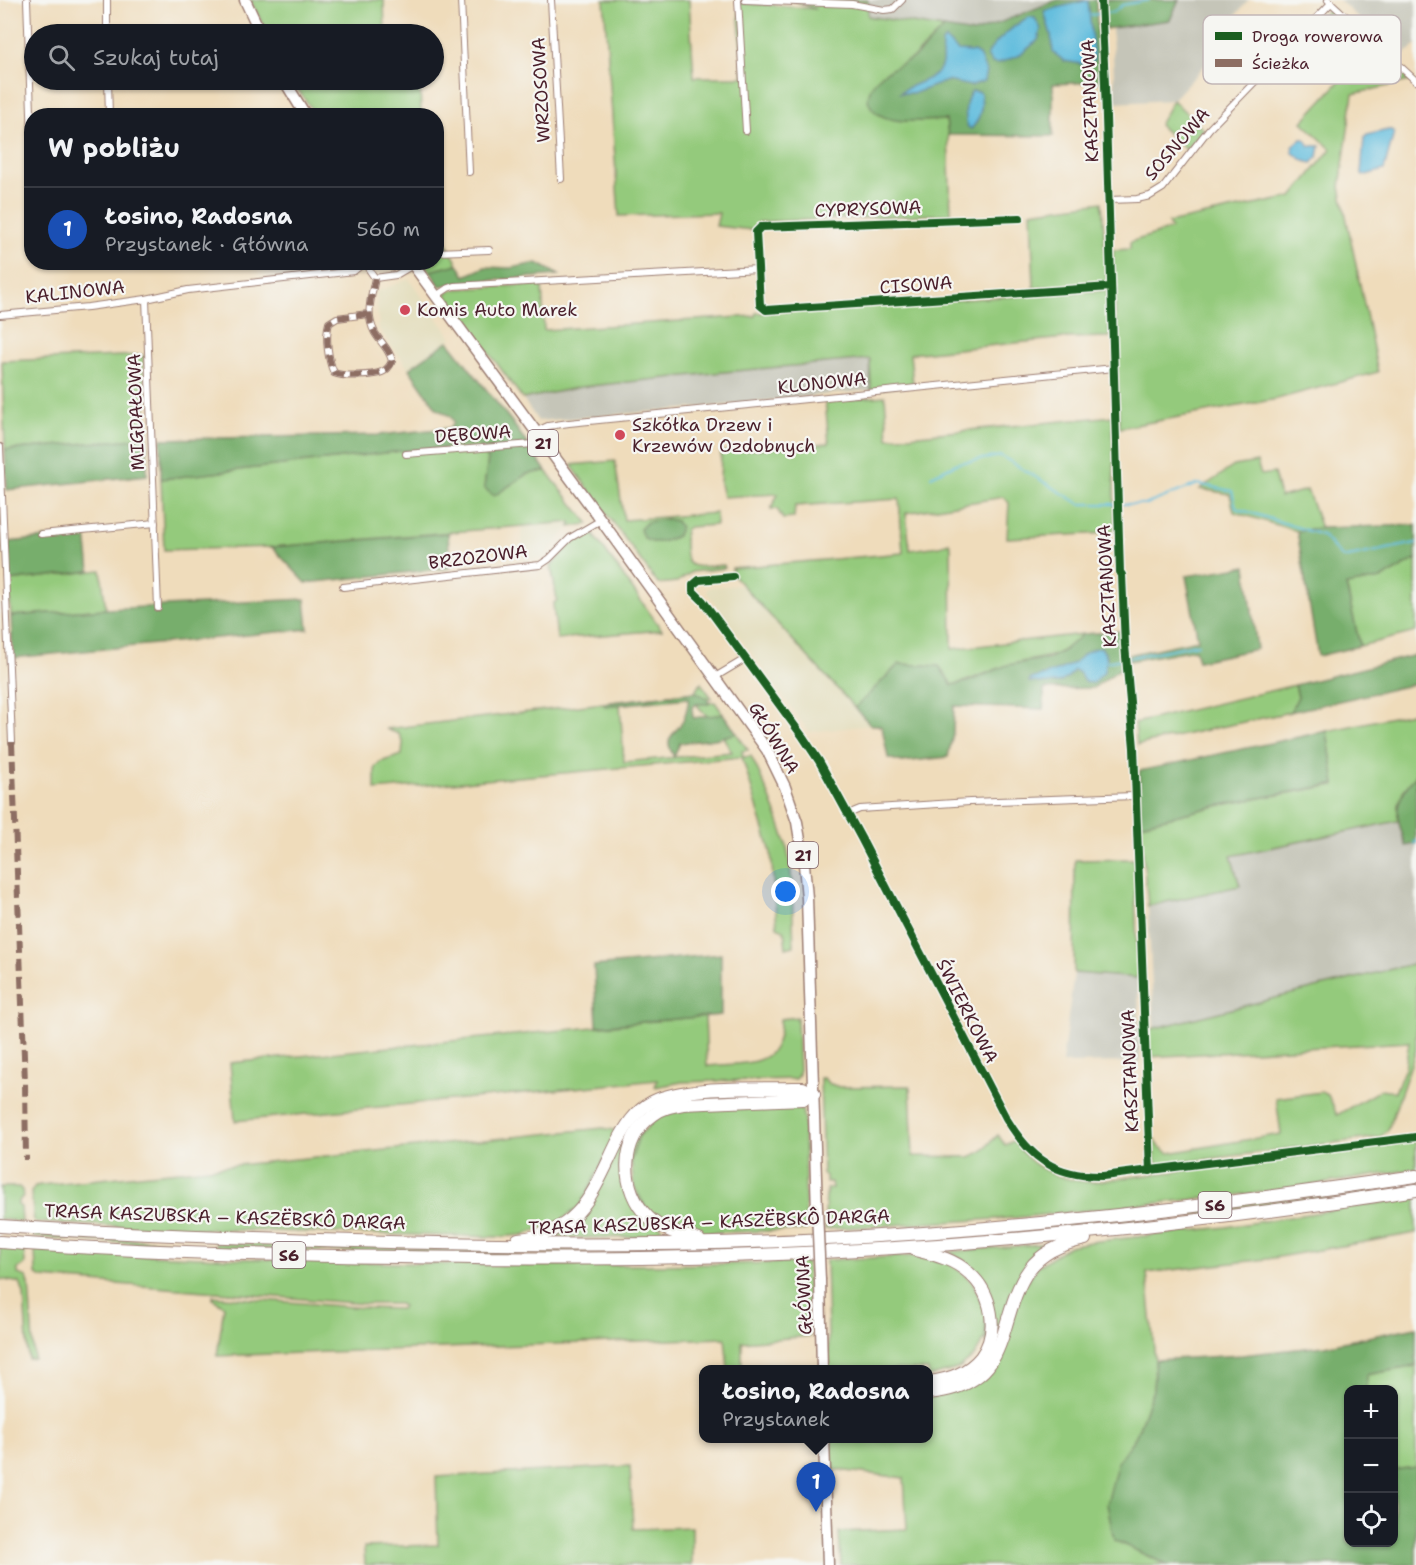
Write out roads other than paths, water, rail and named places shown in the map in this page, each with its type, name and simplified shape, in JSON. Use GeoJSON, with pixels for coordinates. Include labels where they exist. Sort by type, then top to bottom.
{"type":"FeatureCollection","features":[{"type":"Feature","properties":{"kind":"highway"},"geometry":{"type":"LineString","coordinates":[[459,1244],[541,1236],[570,1221],[586,1203],[629,1122],[642,1109],[659,1098],[692,1092],[794,1088],[803,1088],[814,1094]]}},
{"type":"Feature","properties":{"kind":"highway"},"geometry":{"type":"LineString","coordinates":[[710,1243],[666,1230],[641,1210],[628,1178],[630,1146],[640,1127],[654,1114],[672,1106],[803,1099],[814,1094]]}},
{"type":"Feature","properties":{"kind":"highway","name":"TRASA KASZUBSKA – KASZËBSKÔ DARGA"},"geometry":{"type":"LineString","coordinates":[[0,1226],[185,1236],[459,1244],[578,1246],[710,1243],[862,1237],[1144,1214],[1416,1176]]}},
{"type":"Feature","properties":{"kind":"highway","name":"TRASA KASZUBSKA – KASZËBSKÔ DARGA"},"geometry":{"type":"LineString","coordinates":[[0,1242],[230,1254],[522,1259],[757,1255],[906,1247],[1145,1227],[1416,1190]]}},
{"type":"Feature","properties":{"kind":"highway"},"geometry":{"type":"LineString","coordinates":[[933,1392],[961,1386],[987,1367],[999,1346],[1022,1279],[1044,1254],[1071,1242],[1145,1227]]}},
{"type":"Feature","properties":{"kind":"highway"},"geometry":{"type":"LineString","coordinates":[[906,1247],[941,1257],[960,1266],[979,1284],[986,1294],[991,1310],[991,1330],[982,1355],[961,1373],[951,1378],[933,1381]]}},
{"type":"Feature","properties":{"kind":"main road"},"geometry":{"type":"LineString","coordinates":[[244,0],[256,24]]}},
{"type":"Feature","properties":{"kind":"main road"},"geometry":{"type":"LineString","coordinates":[[290,90],[301,108]]}},
{"type":"Feature","properties":{"kind":"main road","name":"GŁÓWNA"},"geometry":{"type":"LineString","coordinates":[[416,270],[767,750],[785,788],[797,822],[807,898],[822,1365]]}},
{"type":"Feature","properties":{"kind":"main road"},"geometry":{"type":"LineString","coordinates":[[824,1443],[828,1565]]}},
{"type":"Feature","properties":{"kind":"street"},"geometry":{"type":"LineString","coordinates":[[27,0],[28,24]]}},
{"type":"Feature","properties":{"kind":"street"},"geometry":{"type":"LineString","coordinates":[[107,0],[107,24]]}},
{"type":"Feature","properties":{"kind":"street"},"geometry":{"type":"LineString","coordinates":[[460,0],[469,172]]}},
{"type":"Feature","properties":{"kind":"street","name":"WRZOSOWA"},"geometry":{"type":"LineString","coordinates":[[551,0],[561,179]]}},
{"type":"Feature","properties":{"kind":"street"},"geometry":{"type":"LineString","coordinates":[[738,0],[746,131]]}},
{"type":"Feature","properties":{"kind":"street"},"geometry":{"type":"LineString","coordinates":[[745,0],[852,4],[884,10],[893,9],[902,1]]}},
{"type":"Feature","properties":{"kind":"street","name":"KASZTANOWA"},"geometry":{"type":"LineString","coordinates":[[1101,0],[1120,572],[1134,748],[1134,796],[1150,1171]]}},
{"type":"Feature","properties":{"kind":"street"},"geometry":{"type":"LineString","coordinates":[[1329,2],[1343,15]]}},
{"type":"Feature","properties":{"kind":"street","name":"SOSNOWA"},"geometry":{"type":"LineString","coordinates":[[1317,15],[1329,2]]}},
{"type":"Feature","properties":{"kind":"street"},"geometry":{"type":"LineString","coordinates":[[1401,67],[1416,81]]}},
{"type":"Feature","properties":{"kind":"street","name":"SOSNOWA"},"geometry":{"type":"LineString","coordinates":[[1109,200],[1137,199],[1150,196],[1163,188],[1209,129],[1252,84]]}},
{"type":"Feature","properties":{"kind":"street"},"geometry":{"type":"LineString","coordinates":[[30,90],[31,108]]}},
{"type":"Feature","properties":{"kind":"street"},"geometry":{"type":"LineString","coordinates":[[108,90],[109,108]]}},
{"type":"Feature","properties":{"kind":"street","name":"CYPRYSOWA"},"geometry":{"type":"LineString","coordinates":[[758,269],[756,232],[761,227],[1020,218]]}},
{"type":"Feature","properties":{"kind":"street"},"geometry":{"type":"LineString","coordinates":[[444,252],[489,250]]}},
{"type":"Feature","properties":{"kind":"street"},"geometry":{"type":"LineString","coordinates":[[436,296],[454,286],[758,269]]}},
{"type":"Feature","properties":{"kind":"street","name":"CISOWA"},"geometry":{"type":"LineString","coordinates":[[758,269],[760,305],[766,310],[1111,287]]}},
{"type":"Feature","properties":{"kind":"street","name":"KALINOWA"},"geometry":{"type":"LineString","coordinates":[[0,315],[146,299],[188,290],[355,270]]}},
{"type":"Feature","properties":{"kind":"street"},"geometry":{"type":"LineString","coordinates":[[368,314],[337,318],[329,323],[327,330],[331,366],[334,373],[342,376],[382,372],[389,368],[392,362],[391,354],[375,333],[368,314],[375,278],[369,270]]}},
{"type":"Feature","properties":{"kind":"street"},"geometry":{"type":"LineString","coordinates":[[375,278],[396,275],[403,270]]}},
{"type":"Feature","properties":{"kind":"street","name":"MIGDAŁOWA"},"geometry":{"type":"LineString","coordinates":[[146,299],[158,608]]}},
{"type":"Feature","properties":{"kind":"street","name":"KLONOWA"},"geometry":{"type":"LineString","coordinates":[[538,436],[548,426],[569,423],[1114,368]]}},
{"type":"Feature","properties":{"kind":"street","name":"DĘBOWA"},"geometry":{"type":"LineString","coordinates":[[406,454],[534,444],[538,436]]}},
{"type":"Feature","properties":{"kind":"street"},"geometry":{"type":"LineString","coordinates":[[0,447],[12,742]]}},
{"type":"Feature","properties":{"kind":"street","name":"BRZOZOWA"},"geometry":{"type":"LineString","coordinates":[[343,587],[540,565],[549,560],[570,538],[601,520]]}},
{"type":"Feature","properties":{"kind":"street"},"geometry":{"type":"LineString","coordinates":[[42,534],[155,523]]}},
{"type":"Feature","properties":{"kind":"street","name":"ŚWIERKOWA"},"geometry":{"type":"LineString","coordinates":[[733,577],[699,580],[693,585],[693,591],[803,737],[848,814],[1018,1138],[1033,1155],[1065,1172],[1090,1176],[1150,1171],[1416,1137]]}},
{"type":"Feature","properties":{"kind":"street"},"geometry":{"type":"LineString","coordinates":[[715,678],[745,659]]}},
{"type":"Feature","properties":{"kind":"street"},"geometry":{"type":"LineString","coordinates":[[848,814],[860,809],[959,802],[1134,796]]}},
{"type":"Feature","properties":{"kind":"water"},"geometry":{"type":"Polygon","coordinates":[[[1088,0],[1094,60],[1087,65],[1064,61],[1053,52],[1044,11],[1088,0]]]}},
{"type":"Feature","properties":{"kind":"water"},"geometry":{"type":"Polygon","coordinates":[[[1029,17],[1035,18],[1041,29],[1038,40],[1020,55],[997,64],[992,63],[987,56],[989,51],[1011,29],[1029,17]]]}},
{"type":"Feature","properties":{"kind":"water"},"geometry":{"type":"Polygon","coordinates":[[[945,39],[958,51],[974,52],[979,55],[986,71],[984,81],[971,86],[947,81],[915,93],[900,93],[936,74],[940,69],[942,43],[945,39]]]}},
{"type":"Feature","properties":{"kind":"water"},"geometry":{"type":"Polygon","coordinates":[[[972,91],[980,92],[982,102],[979,117],[971,129],[967,126],[966,103],[972,91]]]}},
{"type":"Feature","properties":{"kind":"water"},"geometry":{"type":"Polygon","coordinates":[[[1388,130],[1394,133],[1384,170],[1363,176],[1361,173],[1364,138],[1367,135],[1388,130]]]}},
{"type":"Feature","properties":{"kind":"water"},"geometry":{"type":"Polygon","coordinates":[[[1301,139],[1305,139],[1310,146],[1320,146],[1318,157],[1312,163],[1304,161],[1292,152],[1293,146],[1301,139]]]}},
{"type":"Feature","properties":{"kind":"water"},"geometry":{"type":"Polygon","coordinates":[[[1101,647],[1107,657],[1104,672],[1093,683],[1084,681],[1080,673],[1074,670],[1064,680],[1054,684],[1029,682],[1031,679],[1067,666],[1087,652],[1101,647]]]}},
{"type":"Feature","properties":{"kind":"waterway"},"geometry":{"type":"LineString","coordinates":[[1091,15],[1114,12],[1122,5],[1149,0]]}},
{"type":"Feature","properties":{"kind":"waterway"},"geometry":{"type":"LineString","coordinates":[[931,476],[958,463],[1001,456],[1080,504],[1147,504],[1198,484],[1232,491],[1236,508],[1322,535],[1343,558],[1416,543]]}},
{"type":"Feature","properties":{"kind":"waterway"},"geometry":{"type":"LineString","coordinates":[[1106,662],[1198,644]]}},
{"type":"Feature","properties":{"kind":"place","name":"Komis Auto Marek"},"geometry":{"type":"Point","coordinates":[405,310]}},
{"type":"Feature","properties":{"kind":"place","name":"Szkółka Drzew i Krzewów Ozdobnych"},"geometry":{"type":"Point","coordinates":[620,435]}},
{"type":"Feature","properties":{"kind":"place","name":"Łosino, Radosna"},"geometry":{"type":"Point","coordinates":[816,1512]}}]}
